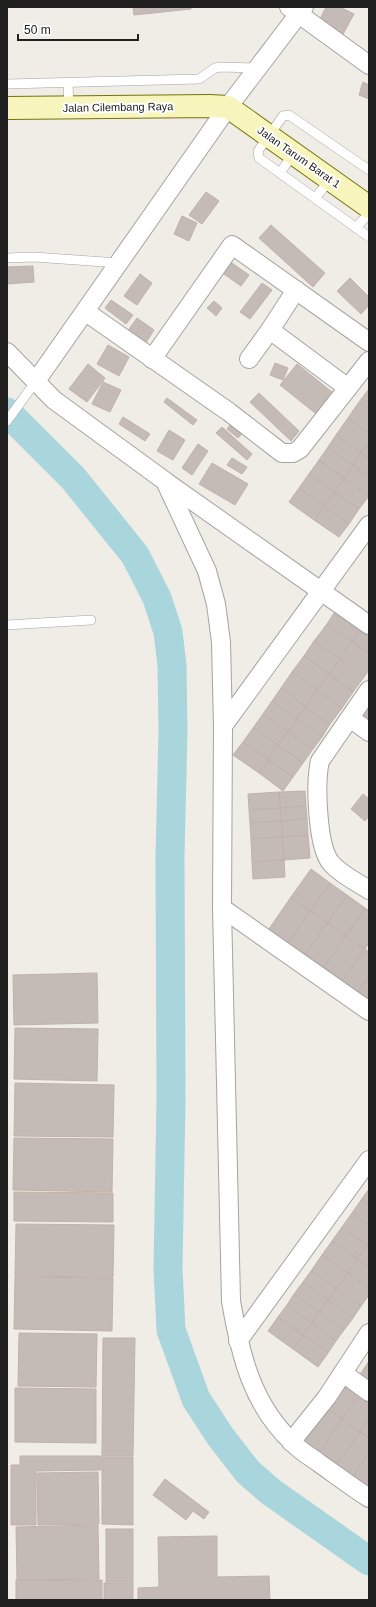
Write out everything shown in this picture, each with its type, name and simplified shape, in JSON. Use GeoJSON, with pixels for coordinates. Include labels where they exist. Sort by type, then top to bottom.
{"type":"FeatureCollection","features":[{"type":"Feature","properties":{"kind":"street"},"geometry":{"type":"LineString","coordinates":[[32,387],[120,264],[228,107],[258,68],[297,10],[367,60]]}},
{"type":"Feature","properties":{"kind":"street","name":"Jalan Cilembang Raya"},"geometry":{"type":"LineString","coordinates":[[7,108],[228,107]]}},
{"type":"Feature","properties":{"kind":"street","name":"Jalan Tarum Barat 1"},"geometry":{"type":"LineString","coordinates":[[228,107],[369,207]]}},
{"type":"Feature","properties":{"kind":"street"},"geometry":{"type":"LineString","coordinates":[[152,359],[230,246],[234,245],[369,342]]}},
{"type":"Feature","properties":{"kind":"street"},"geometry":{"type":"LineString","coordinates":[[249,359],[296,290]]}},
{"type":"Feature","properties":{"kind":"street"},"geometry":{"type":"LineString","coordinates":[[86,312],[229,412],[282,453],[293,453],[300,450],[369,361]]}},
{"type":"Feature","properties":{"kind":"street"},"geometry":{"type":"LineString","coordinates":[[270,330],[348,388]]}},
{"type":"Feature","properties":{"kind":"street"},"geometry":{"type":"LineString","coordinates":[[7,352],[32,387],[54,400],[369,625]]}},
{"type":"Feature","properties":{"kind":"street"},"geometry":{"type":"LineString","coordinates":[[166,481],[207,571],[216,604],[221,642],[223,726],[222,908],[231,1301],[238,1342],[244,1365],[254,1390],[270,1416],[291,1442],[369,1498]]}},
{"type":"Feature","properties":{"kind":"street"},"geometry":{"type":"LineString","coordinates":[[223,726],[369,525]]}},
{"type":"Feature","properties":{"kind":"street"},"geometry":{"type":"LineString","coordinates":[[369,690],[320,761],[317,774],[317,796],[325,854],[332,864],[369,890]]}},
{"type":"Feature","properties":{"kind":"street"},"geometry":{"type":"LineString","coordinates":[[350,718],[369,732]]}},
{"type":"Feature","properties":{"kind":"street"},"geometry":{"type":"LineString","coordinates":[[222,908],[369,1011]]}},
{"type":"Feature","properties":{"kind":"street"},"geometry":{"type":"LineString","coordinates":[[238,1342],[369,1160]]}},
{"type":"Feature","properties":{"kind":"street"},"geometry":{"type":"LineString","coordinates":[[291,1442],[343,1373],[369,1333]]}},
{"type":"Feature","properties":{"kind":"street"},"geometry":{"type":"LineString","coordinates":[[343,1373],[369,1392]]}},
{"type":"Feature","properties":{"kind":"lane"},"geometry":{"type":"LineString","coordinates":[[7,84],[199,79],[215,68],[220,67],[258,68]]}},
{"type":"Feature","properties":{"kind":"lane"},"geometry":{"type":"LineString","coordinates":[[68,83],[69,108]]}},
{"type":"Feature","properties":{"kind":"lane"},"geometry":{"type":"LineString","coordinates":[[369,170],[289,116],[283,116],[258,150],[257,154],[259,158],[280,174],[369,237]]}},
{"type":"Feature","properties":{"kind":"lane"},"geometry":{"type":"LineString","coordinates":[[280,174],[293,154]]}},
{"type":"Feature","properties":{"kind":"lane"},"geometry":{"type":"LineString","coordinates":[[315,198],[330,180]]}},
{"type":"Feature","properties":{"kind":"lane"},"geometry":{"type":"LineString","coordinates":[[356,228],[369,212]]}},
{"type":"Feature","properties":{"kind":"lane"},"geometry":{"type":"LineString","coordinates":[[7,258],[34,257],[120,264]]}},
{"type":"Feature","properties":{"kind":"lane"},"geometry":{"type":"LineString","coordinates":[[7,421],[32,387]]}},
{"type":"Feature","properties":{"kind":"lane"},"geometry":{"type":"LineString","coordinates":[[7,625],[91,620]]}},
{"type":"Feature","properties":{"kind":"building"},"geometry":{"type":"Polygon","coordinates":[[[133,7],[191,7],[191,9],[134,15],[133,7]]]}},
{"type":"Feature","properties":{"kind":"building"},"geometry":{"type":"Polygon","coordinates":[[[326,7],[340,7],[354,14],[342,36],[318,23],[326,7]]]}},
{"type":"Feature","properties":{"kind":"building"},"geometry":{"type":"Polygon","coordinates":[[[363,82],[369,85],[369,99],[359,95],[363,82]]]}},
{"type":"Feature","properties":{"kind":"building"},"geometry":{"type":"Polygon","coordinates":[[[206,192],[219,201],[202,224],[189,215],[206,192]]]}},
{"type":"Feature","properties":{"kind":"building"},"geometry":{"type":"Polygon","coordinates":[[[182,216],[197,223],[189,241],[174,234],[182,216]]]}},
{"type":"Feature","properties":{"kind":"building"},"geometry":{"type":"Polygon","coordinates":[[[271,225],[325,273],[313,287],[259,238],[271,225]]]}},
{"type":"Feature","properties":{"kind":"building"},"geometry":{"type":"Polygon","coordinates":[[[229,261],[249,275],[241,286],[221,272],[229,261]]]}},
{"type":"Feature","properties":{"kind":"building"},"geometry":{"type":"Polygon","coordinates":[[[33,266],[34,282],[7,284],[7,267],[33,266]]]}},
{"type":"Feature","properties":{"kind":"building"},"geometry":{"type":"Polygon","coordinates":[[[140,274],[152,283],[137,305],[124,296],[140,274]]]}},
{"type":"Feature","properties":{"kind":"building"},"geometry":{"type":"Polygon","coordinates":[[[350,278],[369,297],[369,305],[361,314],[337,291],[350,278]]]}},
{"type":"Feature","properties":{"kind":"building"},"geometry":{"type":"Polygon","coordinates":[[[262,283],[272,290],[250,319],[240,312],[262,283]]]}},
{"type":"Feature","properties":{"kind":"building"},"geometry":{"type":"Polygon","coordinates":[[[111,300],[133,315],[126,324],[105,308],[111,300]]]}},
{"type":"Feature","properties":{"kind":"building"},"geometry":{"type":"Polygon","coordinates":[[[214,301],[222,308],[216,316],[207,308],[214,301]]]}},
{"type":"Feature","properties":{"kind":"building"},"geometry":{"type":"Polygon","coordinates":[[[137,318],[154,330],[145,344],[127,332],[137,318]]]}},
{"type":"Feature","properties":{"kind":"building"},"geometry":{"type":"Polygon","coordinates":[[[108,345],[129,357],[119,376],[97,364],[108,345]]]}},
{"type":"Feature","properties":{"kind":"building"},"geometry":{"type":"Polygon","coordinates":[[[275,363],[288,368],[283,380],[270,375],[275,363]]]}},
{"type":"Feature","properties":{"kind":"building"},"geometry":{"type":"Polygon","coordinates":[[[88,364],[105,378],[87,402],[69,389],[88,364]]]}},
{"type":"Feature","properties":{"kind":"building"},"geometry":{"type":"Polygon","coordinates":[[[297,364],[337,396],[320,417],[280,385],[297,364]]]}},
{"type":"Feature","properties":{"kind":"building"},"geometry":{"type":"Polygon","coordinates":[[[103,382],[121,390],[110,412],[92,404],[103,382]]]}},
{"type":"Feature","properties":{"kind":"building"},"geometry":{"type":"Polygon","coordinates":[[[369,389],[369,410],[359,402],[369,389]]]}},
{"type":"Feature","properties":{"kind":"building"},"geometry":{"type":"Polygon","coordinates":[[[259,393],[299,431],[291,441],[250,402],[259,393]]]}},
{"type":"Feature","properties":{"kind":"building"},"geometry":{"type":"Polygon","coordinates":[[[167,398],[197,420],[193,425],[164,402],[167,398]]]}},
{"type":"Feature","properties":{"kind":"building"},"geometry":{"type":"Polygon","coordinates":[[[359,402],[369,410],[369,433],[348,418],[359,402]]]}},
{"type":"Feature","properties":{"kind":"building"},"geometry":{"type":"Polygon","coordinates":[[[123,417],[150,434],[145,441],[119,424],[123,417]]]}},
{"type":"Feature","properties":{"kind":"building"},"geometry":{"type":"Polygon","coordinates":[[[348,418],[369,433],[369,442],[361,453],[336,435],[348,418]]]}},
{"type":"Feature","properties":{"kind":"building"},"geometry":{"type":"Polygon","coordinates":[[[234,420],[246,429],[238,438],[227,429],[234,420]]]}},
{"type":"Feature","properties":{"kind":"building"},"geometry":{"type":"Polygon","coordinates":[[[222,427],[252,454],[247,460],[216,433],[222,427]]]}},
{"type":"Feature","properties":{"kind":"building"},"geometry":{"type":"Polygon","coordinates":[[[169,430],[185,440],[173,460],[157,451],[169,430]]]}},
{"type":"Feature","properties":{"kind":"building"},"geometry":{"type":"Polygon","coordinates":[[[336,435],[361,453],[353,465],[328,447],[336,435]]]}},
{"type":"Feature","properties":{"kind":"building"},"geometry":{"type":"Polygon","coordinates":[[[369,442],[369,458],[361,453],[369,442]]]}},
{"type":"Feature","properties":{"kind":"building"},"geometry":{"type":"Polygon","coordinates":[[[198,444],[208,451],[192,475],[182,468],[198,444]]]}},
{"type":"Feature","properties":{"kind":"building"},"geometry":{"type":"Polygon","coordinates":[[[328,447],[353,465],[344,478],[319,460],[328,447]]]}},
{"type":"Feature","properties":{"kind":"building"},"geometry":{"type":"Polygon","coordinates":[[[361,453],[369,458],[369,477],[353,465],[361,453]]]}},
{"type":"Feature","properties":{"kind":"building"},"geometry":{"type":"Polygon","coordinates":[[[232,458],[247,467],[242,474],[227,465],[232,458]]]}},
{"type":"Feature","properties":{"kind":"building"},"geometry":{"type":"Polygon","coordinates":[[[319,460],[344,478],[334,492],[309,474],[319,460]]]}},
{"type":"Feature","properties":{"kind":"building"},"geometry":{"type":"Polygon","coordinates":[[[212,463],[248,484],[235,505],[199,484],[212,463]]]}},
{"type":"Feature","properties":{"kind":"building"},"geometry":{"type":"Polygon","coordinates":[[[353,465],[369,477],[369,496],[344,478],[353,465]]]}},
{"type":"Feature","properties":{"kind":"building"},"geometry":{"type":"Polygon","coordinates":[[[309,474],[334,492],[324,506],[299,488],[309,474]]]}},
{"type":"Feature","properties":{"kind":"building"},"geometry":{"type":"Polygon","coordinates":[[[344,478],[369,496],[359,509],[334,492],[344,478]]]}},
{"type":"Feature","properties":{"kind":"building"},"geometry":{"type":"Polygon","coordinates":[[[299,488],[324,506],[314,520],[289,502],[299,488]]]}},
{"type":"Feature","properties":{"kind":"building"},"geometry":{"type":"Polygon","coordinates":[[[334,492],[359,509],[349,524],[324,506],[334,492]]]}},
{"type":"Feature","properties":{"kind":"building"},"geometry":{"type":"Polygon","coordinates":[[[324,506],[349,524],[339,537],[314,520],[324,506]]]}},
{"type":"Feature","properties":{"kind":"building"},"geometry":{"type":"Polygon","coordinates":[[[338,607],[363,625],[352,642],[327,624],[338,607]]]}},
{"type":"Feature","properties":{"kind":"building"},"geometry":{"type":"Polygon","coordinates":[[[327,624],[352,642],[340,659],[314,641],[327,624]]]}},
{"type":"Feature","properties":{"kind":"building"},"geometry":{"type":"Polygon","coordinates":[[[363,625],[369,629],[369,654],[352,642],[363,625]]]}},
{"type":"Feature","properties":{"kind":"building"},"geometry":{"type":"Polygon","coordinates":[[[314,641],[340,659],[329,674],[304,656],[314,641]]]}},
{"type":"Feature","properties":{"kind":"building"},"geometry":{"type":"Polygon","coordinates":[[[352,642],[369,654],[369,670],[364,677],[340,659],[352,642]]]}},
{"type":"Feature","properties":{"kind":"building"},"geometry":{"type":"Polygon","coordinates":[[[304,656],[329,674],[317,690],[292,672],[304,656]]]}},
{"type":"Feature","properties":{"kind":"building"},"geometry":{"type":"Polygon","coordinates":[[[340,659],[364,677],[353,692],[329,674],[340,659]]]}},
{"type":"Feature","properties":{"kind":"building"},"geometry":{"type":"Polygon","coordinates":[[[292,672],[317,690],[306,707],[281,688],[292,672]]]}},
{"type":"Feature","properties":{"kind":"building"},"geometry":{"type":"Polygon","coordinates":[[[329,674],[353,692],[342,708],[317,690],[329,674]]]}},
{"type":"Feature","properties":{"kind":"building"},"geometry":{"type":"Polygon","coordinates":[[[281,688],[306,707],[297,719],[272,701],[281,688]]]}},
{"type":"Feature","properties":{"kind":"building"},"geometry":{"type":"Polygon","coordinates":[[[317,690],[342,708],[330,724],[306,707],[317,690]]]}},
{"type":"Feature","properties":{"kind":"building"},"geometry":{"type":"Polygon","coordinates":[[[272,701],[297,719],[288,732],[263,714],[272,701]]]}},
{"type":"Feature","properties":{"kind":"building"},"geometry":{"type":"Polygon","coordinates":[[[369,706],[369,722],[361,717],[369,706]]]}},
{"type":"Feature","properties":{"kind":"building"},"geometry":{"type":"Polygon","coordinates":[[[306,707],[330,724],[322,737],[297,719],[306,707]]]}},
{"type":"Feature","properties":{"kind":"building"},"geometry":{"type":"Polygon","coordinates":[[[263,714],[288,732],[278,745],[253,728],[263,714]]]}},
{"type":"Feature","properties":{"kind":"building"},"geometry":{"type":"Polygon","coordinates":[[[297,719],[322,737],[313,749],[288,732],[297,719]]]}},
{"type":"Feature","properties":{"kind":"building"},"geometry":{"type":"Polygon","coordinates":[[[253,728],[278,745],[268,760],[243,742],[253,728]]]}},
{"type":"Feature","properties":{"kind":"building"},"geometry":{"type":"Polygon","coordinates":[[[288,732],[313,749],[303,763],[278,745],[288,732]]]}},
{"type":"Feature","properties":{"kind":"building"},"geometry":{"type":"Polygon","coordinates":[[[243,742],[268,760],[259,773],[233,755],[243,742]]]}},
{"type":"Feature","properties":{"kind":"building"},"geometry":{"type":"Polygon","coordinates":[[[278,745],[303,763],[293,777],[268,760],[278,745]]]}},
{"type":"Feature","properties":{"kind":"building"},"geometry":{"type":"Polygon","coordinates":[[[268,760],[293,777],[283,791],[259,773],[268,760]]]}},
{"type":"Feature","properties":{"kind":"building"},"geometry":{"type":"Polygon","coordinates":[[[305,791],[306,806],[280,808],[279,792],[305,791]]]}},
{"type":"Feature","properties":{"kind":"building"},"geometry":{"type":"Polygon","coordinates":[[[279,792],[280,808],[249,810],[248,794],[279,792]]]}},
{"type":"Feature","properties":{"kind":"building"},"geometry":{"type":"Polygon","coordinates":[[[363,794],[369,799],[369,816],[365,821],[351,809],[363,794]]]}},
{"type":"Feature","properties":{"kind":"building"},"geometry":{"type":"Polygon","coordinates":[[[306,806],[307,819],[282,821],[280,808],[306,806]]]}},
{"type":"Feature","properties":{"kind":"building"},"geometry":{"type":"Polygon","coordinates":[[[280,808],[282,821],[250,823],[249,810],[280,808]]]}},
{"type":"Feature","properties":{"kind":"building"},"geometry":{"type":"Polygon","coordinates":[[[307,819],[308,835],[282,837],[282,821],[307,819]]]}},
{"type":"Feature","properties":{"kind":"building"},"geometry":{"type":"Polygon","coordinates":[[[282,821],[282,837],[251,839],[250,823],[282,821]]]}},
{"type":"Feature","properties":{"kind":"building"},"geometry":{"type":"Polygon","coordinates":[[[308,835],[310,858],[284,860],[282,837],[308,835]]]}},
{"type":"Feature","properties":{"kind":"building"},"geometry":{"type":"Polygon","coordinates":[[[282,837],[284,860],[252,862],[251,839],[282,837]]]}},
{"type":"Feature","properties":{"kind":"building"},"geometry":{"type":"Polygon","coordinates":[[[284,860],[285,877],[253,879],[252,862],[284,860]]]}},
{"type":"Feature","properties":{"kind":"building"},"geometry":{"type":"Polygon","coordinates":[[[311,869],[330,883],[310,911],[291,897],[311,869]]]}},
{"type":"Feature","properties":{"kind":"building"},"geometry":{"type":"Polygon","coordinates":[[[330,883],[347,895],[327,923],[310,911],[330,883]]]}},
{"type":"Feature","properties":{"kind":"building"},"geometry":{"type":"Polygon","coordinates":[[[347,895],[365,908],[346,936],[327,923],[347,895]]]}},
{"type":"Feature","properties":{"kind":"building"},"geometry":{"type":"Polygon","coordinates":[[[291,897],[310,911],[288,943],[269,929],[291,897]]]}},
{"type":"Feature","properties":{"kind":"building"},"geometry":{"type":"Polygon","coordinates":[[[365,908],[369,911],[369,943],[365,949],[346,936],[365,908]]]}},
{"type":"Feature","properties":{"kind":"building"},"geometry":{"type":"Polygon","coordinates":[[[310,911],[327,923],[305,955],[288,943],[310,911]]]}},
{"type":"Feature","properties":{"kind":"building"},"geometry":{"type":"Polygon","coordinates":[[[327,923],[346,936],[323,968],[305,955],[327,923]]]}},
{"type":"Feature","properties":{"kind":"building"},"geometry":{"type":"Polygon","coordinates":[[[346,936],[365,949],[342,981],[323,968],[346,936]]]}},
{"type":"Feature","properties":{"kind":"building"},"geometry":{"type":"Polygon","coordinates":[[[365,949],[369,952],[369,976],[358,992],[342,981],[365,949]]]}},
{"type":"Feature","properties":{"kind":"building"},"geometry":{"type":"Polygon","coordinates":[[[97,973],[98,1023],[14,1025],[13,975],[97,973]]]}},
{"type":"Feature","properties":{"kind":"building"},"geometry":{"type":"Polygon","coordinates":[[[369,976],[369,1000],[358,992],[369,976]]]}},
{"type":"Feature","properties":{"kind":"building"},"geometry":{"type":"Polygon","coordinates":[[[15,1028],[98,1029],[97,1081],[14,1079],[15,1028]]]}},
{"type":"Feature","properties":{"kind":"building"},"geometry":{"type":"Polygon","coordinates":[[[15,1083],[114,1085],[113,1137],[14,1136],[15,1083]]]}},
{"type":"Feature","properties":{"kind":"building"},"geometry":{"type":"Polygon","coordinates":[[[14,1138],[113,1139],[112,1192],[13,1190],[14,1138]]]}},
{"type":"Feature","properties":{"kind":"building"},"geometry":{"type":"Polygon","coordinates":[[[369,1189],[369,1206],[361,1200],[369,1189]]]}},
{"type":"Feature","properties":{"kind":"building"},"geometry":{"type":"Polygon","coordinates":[[[14,1192],[113,1193],[113,1222],[14,1221],[14,1192]]]}},
{"type":"Feature","properties":{"kind":"building"},"geometry":{"type":"Polygon","coordinates":[[[361,1200],[369,1206],[369,1225],[352,1213],[361,1200]]]}},
{"type":"Feature","properties":{"kind":"building"},"geometry":{"type":"Polygon","coordinates":[[[352,1213],[369,1225],[369,1242],[367,1245],[342,1227],[352,1213]]]}},
{"type":"Feature","properties":{"kind":"building"},"geometry":{"type":"Polygon","coordinates":[[[16,1224],[114,1225],[113,1277],[15,1276],[16,1224]]]}},
{"type":"Feature","properties":{"kind":"building"},"geometry":{"type":"Polygon","coordinates":[[[342,1227],[367,1245],[357,1259],[332,1241],[342,1227]]]}},
{"type":"Feature","properties":{"kind":"building"},"geometry":{"type":"Polygon","coordinates":[[[332,1241],[357,1259],[348,1273],[322,1255],[332,1241]]]}},
{"type":"Feature","properties":{"kind":"building"},"geometry":{"type":"Polygon","coordinates":[[[367,1245],[369,1246],[369,1267],[357,1259],[367,1245]]]}},
{"type":"Feature","properties":{"kind":"building"},"geometry":{"type":"Polygon","coordinates":[[[322,1255],[348,1273],[336,1289],[311,1271],[322,1255]]]}},
{"type":"Feature","properties":{"kind":"building"},"geometry":{"type":"Polygon","coordinates":[[[357,1259],[369,1267],[369,1288],[348,1273],[357,1259]]]}},
{"type":"Feature","properties":{"kind":"building"},"geometry":{"type":"Polygon","coordinates":[[[311,1271],[336,1289],[328,1300],[303,1282],[311,1271]]]}},
{"type":"Feature","properties":{"kind":"building"},"geometry":{"type":"Polygon","coordinates":[[[348,1273],[369,1288],[369,1295],[361,1306],[336,1289],[348,1273]]]}},
{"type":"Feature","properties":{"kind":"building"},"geometry":{"type":"Polygon","coordinates":[[[15,1277],[113,1278],[112,1331],[14,1329],[15,1277]]]}},
{"type":"Feature","properties":{"kind":"building"},"geometry":{"type":"Polygon","coordinates":[[[303,1282],[328,1300],[319,1312],[294,1294],[303,1282]]]}},
{"type":"Feature","properties":{"kind":"building"},"geometry":{"type":"Polygon","coordinates":[[[336,1289],[361,1306],[353,1318],[328,1300],[336,1289]]]}},
{"type":"Feature","properties":{"kind":"building"},"geometry":{"type":"Polygon","coordinates":[[[294,1294],[319,1312],[312,1323],[287,1305],[294,1294]]]}},
{"type":"Feature","properties":{"kind":"building"},"geometry":{"type":"Polygon","coordinates":[[[328,1300],[353,1318],[344,1330],[319,1312],[328,1300]]]}},
{"type":"Feature","properties":{"kind":"building"},"geometry":{"type":"Polygon","coordinates":[[[287,1305],[312,1323],[303,1335],[278,1317],[287,1305]]]}},
{"type":"Feature","properties":{"kind":"building"},"geometry":{"type":"Polygon","coordinates":[[[319,1312],[344,1330],[336,1341],[312,1323],[319,1312]]]}},
{"type":"Feature","properties":{"kind":"building"},"geometry":{"type":"Polygon","coordinates":[[[278,1317],[303,1335],[293,1349],[268,1331],[278,1317]]]}},
{"type":"Feature","properties":{"kind":"building"},"geometry":{"type":"Polygon","coordinates":[[[312,1323],[336,1341],[328,1353],[303,1335],[312,1323]]]}},
{"type":"Feature","properties":{"kind":"building"},"geometry":{"type":"Polygon","coordinates":[[[19,1333],[97,1334],[96,1387],[18,1386],[19,1333]]]}},
{"type":"Feature","properties":{"kind":"building"},"geometry":{"type":"Polygon","coordinates":[[[303,1335],[328,1353],[318,1367],[293,1349],[303,1335]]]}},
{"type":"Feature","properties":{"kind":"building"},"geometry":{"type":"Polygon","coordinates":[[[103,1338],[135,1338],[133,1456],[102,1456],[103,1338]]]}},
{"type":"Feature","properties":{"kind":"building"},"geometry":{"type":"Polygon","coordinates":[[[369,1361],[369,1388],[357,1379],[369,1361]]]}},
{"type":"Feature","properties":{"kind":"building"},"geometry":{"type":"Polygon","coordinates":[[[346,1381],[362,1392],[342,1419],[327,1408],[346,1381]]]}},
{"type":"Feature","properties":{"kind":"building"},"geometry":{"type":"Polygon","coordinates":[[[15,1388],[96,1389],[96,1443],[15,1442],[15,1388]]]}},
{"type":"Feature","properties":{"kind":"building"},"geometry":{"type":"Polygon","coordinates":[[[362,1392],[369,1397],[369,1419],[360,1432],[342,1419],[362,1392]]]}},
{"type":"Feature","properties":{"kind":"building"},"geometry":{"type":"Polygon","coordinates":[[[327,1408],[342,1419],[320,1452],[304,1441],[327,1408]]]}},
{"type":"Feature","properties":{"kind":"building"},"geometry":{"type":"Polygon","coordinates":[[[342,1419],[360,1432],[337,1464],[320,1452],[342,1419]]]}},
{"type":"Feature","properties":{"kind":"building"},"geometry":{"type":"Polygon","coordinates":[[[369,1419],[369,1439],[360,1432],[369,1419]]]}},
{"type":"Feature","properties":{"kind":"building"},"geometry":{"type":"Polygon","coordinates":[[[360,1432],[369,1439],[369,1453],[353,1476],[337,1464],[360,1432]]]}},
{"type":"Feature","properties":{"kind":"building"},"geometry":{"type":"Polygon","coordinates":[[[369,1453],[369,1487],[353,1476],[369,1453]]]}},
{"type":"Feature","properties":{"kind":"building"},"geometry":{"type":"Polygon","coordinates":[[[20,1456],[101,1456],[101,1470],[36,1471],[36,1525],[11,1525],[11,1465],[20,1465],[20,1456]]]}},
{"type":"Feature","properties":{"kind":"building"},"geometry":{"type":"Polygon","coordinates":[[[102,1457],[133,1457],[133,1525],[102,1524],[102,1457]]]}},
{"type":"Feature","properties":{"kind":"building"},"geometry":{"type":"Polygon","coordinates":[[[98,1472],[99,1524],[38,1525],[37,1473],[98,1472]]]}},
{"type":"Feature","properties":{"kind":"building"},"geometry":{"type":"Polygon","coordinates":[[[165,1479],[209,1512],[204,1519],[193,1511],[186,1520],[153,1495],[165,1479]]]}},
{"type":"Feature","properties":{"kind":"building"},"geometry":{"type":"Polygon","coordinates":[[[98,1525],[99,1579],[17,1580],[16,1527],[98,1525]]]}},
{"type":"Feature","properties":{"kind":"building"},"geometry":{"type":"Polygon","coordinates":[[[106,1529],[133,1529],[133,1582],[106,1582],[106,1529]]]}},
{"type":"Feature","properties":{"kind":"building"},"geometry":{"type":"Polygon","coordinates":[[[217,1536],[217,1577],[269,1576],[270,1600],[138,1600],[138,1588],[159,1587],[158,1537],[217,1536]]]}},
{"type":"Feature","properties":{"kind":"building"},"geometry":{"type":"Polygon","coordinates":[[[16,1580],[102,1580],[102,1600],[16,1600],[16,1580]]]}},
{"type":"Feature","properties":{"kind":"building"},"geometry":{"type":"Polygon","coordinates":[[[104,1583],[133,1583],[133,1600],[104,1600],[104,1583]]]}},
{"type":"Feature","properties":{"kind":"waterway"},"geometry":{"type":"LineString","coordinates":[[7,412],[73,478],[135,555],[157,598],[168,632],[172,665],[173,730],[170,857],[171,1100],[168,1268],[171,1330],[196,1399],[220,1436],[248,1472],[271,1492],[369,1561]]}}]}
